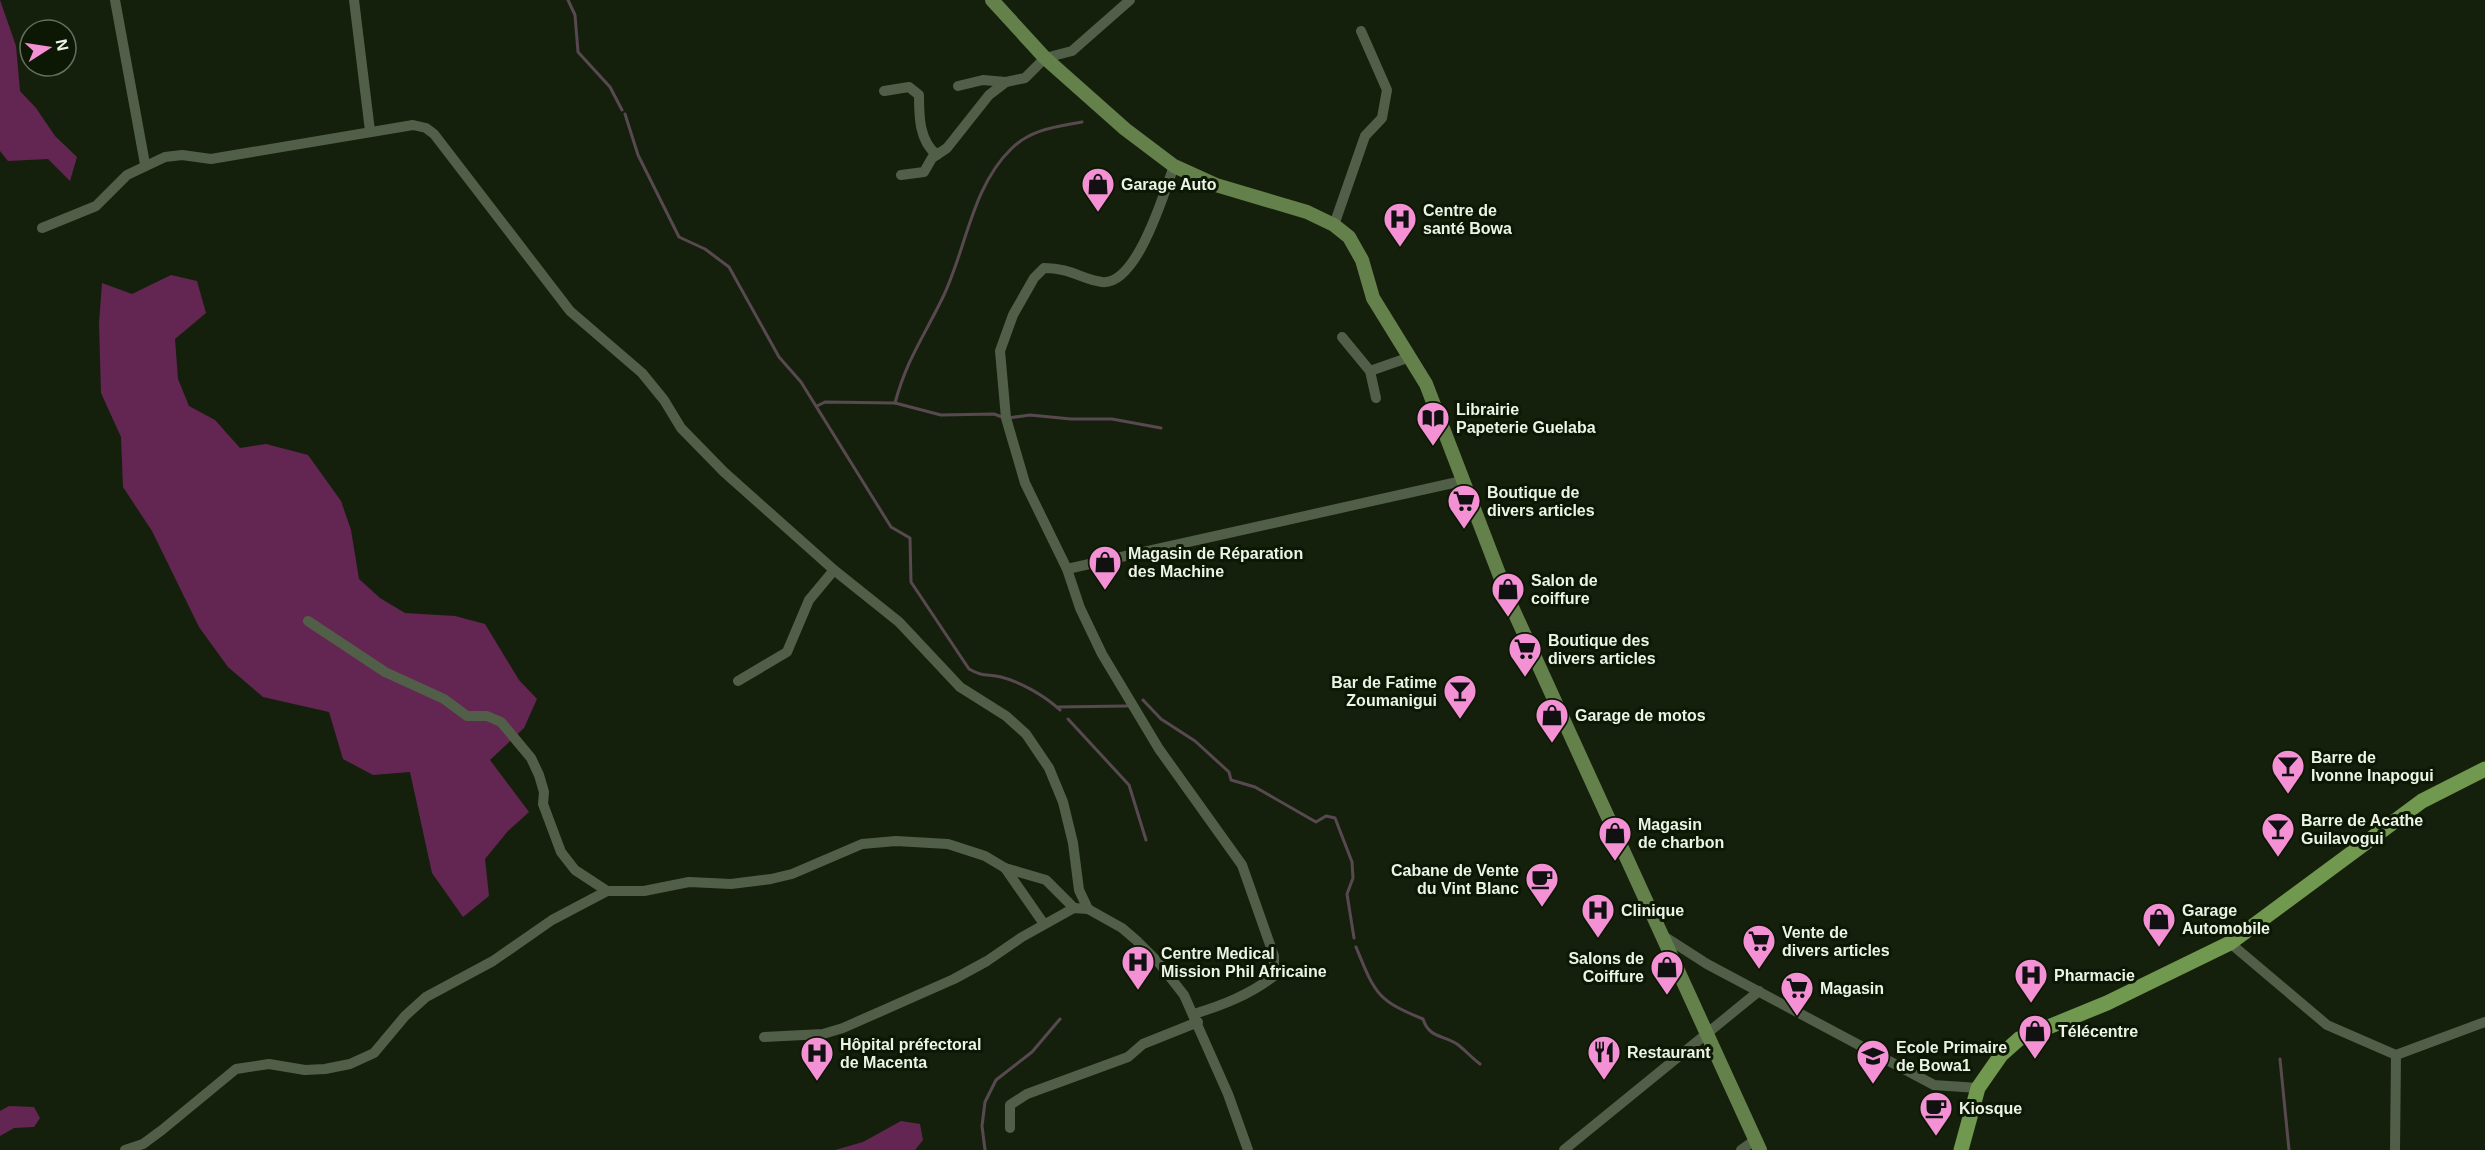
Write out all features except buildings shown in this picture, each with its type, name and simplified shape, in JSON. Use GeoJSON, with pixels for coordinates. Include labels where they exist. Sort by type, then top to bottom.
{"type":"FeatureCollection","features":[{"type":"Feature","properties":{"kind":"highway"},"geometry":{"type":"LineString","coordinates":[[1962,1150],[1978,1088],[2001,1055],[2019,1039],[2107,1003],[2230,943],[2422,801],[2485,769]]}},
{"type":"Feature","properties":{"kind":"main road"},"geometry":{"type":"LineString","coordinates":[[992,0],[1045,58],[1125,129],[1174,166],[1216,185],[1307,212],[1334,225],[1349,237],[1362,260],[1374,298],[1426,384],[1511,604],[1758,1145]]}},
{"type":"Feature","properties":{"kind":"street"},"geometry":{"type":"LineString","coordinates":[[116,0],[145,164]]}},
{"type":"Feature","properties":{"kind":"street"},"geometry":{"type":"LineString","coordinates":[[354,0],[369,131]]}},
{"type":"Feature","properties":{"kind":"street"},"geometry":{"type":"LineString","coordinates":[[958,86],[983,80],[1006,82],[1026,78],[1045,58],[1072,51],[1130,0]]}},
{"type":"Feature","properties":{"kind":"street"},"geometry":{"type":"LineString","coordinates":[[1334,225],[1365,136],[1382,118],[1387,90],[1361,31]]}},
{"type":"Feature","properties":{"kind":"street"},"geometry":{"type":"LineString","coordinates":[[901,175],[924,172],[937,155],[947,148],[989,95],[1006,82]]}},
{"type":"Feature","properties":{"kind":"street"},"geometry":{"type":"LineString","coordinates":[[884,91],[909,87],[919,95],[921,127],[928,148],[937,155]]}},
{"type":"Feature","properties":{"kind":"street"},"geometry":{"type":"LineString","coordinates":[[42,228],[96,206],[127,175],[145,164],[182,155],[211,159],[413,125],[426,128],[434,134],[570,311],[642,373],[664,400],[681,429],[724,472],[834,570],[899,622],[960,687],[1006,716],[1026,734],[1048,768],[1063,801],[1079,890],[1088,909]]}},
{"type":"Feature","properties":{"kind":"street"},"geometry":{"type":"LineString","coordinates":[[1010,1128],[1010,1106],[1027,1094],[1128,1056],[1143,1044],[1231,1002],[1261,986],[1274,976],[1274,956],[1242,866],[1159,749],[1088,627],[1066,569],[1025,483],[1006,418],[1000,351],[1012,315],[1034,278],[1044,268],[1059,268],[1102,282],[1114,281],[1134,264],[1174,166]]}},
{"type":"Feature","properties":{"kind":"street"},"geometry":{"type":"LineString","coordinates":[[1342,337],[1370,371],[1376,398]]}},
{"type":"Feature","properties":{"kind":"street"},"geometry":{"type":"LineString","coordinates":[[1370,371],[1410,357]]}},
{"type":"Feature","properties":{"kind":"street"},"geometry":{"type":"LineString","coordinates":[[1066,569],[1462,482]]}},
{"type":"Feature","properties":{"kind":"street"},"geometry":{"type":"LineString","coordinates":[[738,681],[787,652],[809,600],[834,570]]}},
{"type":"Feature","properties":{"kind":"street"},"geometry":{"type":"LineString","coordinates":[[308,621],[385,672],[436,694],[466,716],[487,716],[501,722],[531,758],[539,775],[544,792],[543,804],[561,852],[575,870],[607,891]]}},
{"type":"Feature","properties":{"kind":"street"},"geometry":{"type":"LineString","coordinates":[[125,1150],[143,1143],[162,1130],[236,1069],[269,1064],[305,1070],[325,1068],[350,1064],[374,1053],[405,1016],[426,998],[493,961],[552,920],[607,891],[644,891],[689,882],[731,884],[771,879],[792,874],[862,844],[896,841],[948,844],[985,856],[1005,868],[1046,880],[1074,908]]}},
{"type":"Feature","properties":{"kind":"street"},"geometry":{"type":"LineString","coordinates":[[1005,868],[1044,924]]}},
{"type":"Feature","properties":{"kind":"street"},"geometry":{"type":"LineString","coordinates":[[764,1037],[823,1034],[843,1028],[954,979],[1074,908],[1088,909],[1122,928],[1159,963],[1184,995],[1196,1018],[1248,1150]]}},
{"type":"Feature","properties":{"kind":"street"},"geometry":{"type":"LineString","coordinates":[[1665,937],[1707,964],[1934,1085],[1978,1088]]}},
{"type":"Feature","properties":{"kind":"street"},"geometry":{"type":"LineString","coordinates":[[2230,943],[2327,1025],[2396,1055],[2485,1022]]}},
{"type":"Feature","properties":{"kind":"street"},"geometry":{"type":"LineString","coordinates":[[1564,1150],[1759,991]]}},
{"type":"Feature","properties":{"kind":"street"},"geometry":{"type":"LineString","coordinates":[[2395,1150],[2396,1055]]}},
{"type":"Feature","properties":{"kind":"street"},"geometry":{"type":"LineString","coordinates":[[1741,1150],[1758,1145]]}},
{"type":"Feature","properties":{"kind":"shaded area"},"geometry":{"type":"Polygon","coordinates":[[[0,0],[16,46],[20,91],[36,108],[55,136],[77,157],[70,181],[48,159],[8,161],[0,151],[0,0]]]}},
{"type":"Feature","properties":{"kind":"shaded area"},"geometry":{"type":"Polygon","coordinates":[[[171,275],[197,281],[206,313],[175,339],[178,379],[189,406],[215,420],[240,448],[266,444],[308,455],[341,501],[351,530],[359,579],[380,598],[405,613],[455,616],[485,624],[519,680],[537,699],[524,728],[490,760],[529,812],[508,831],[485,859],[489,896],[463,917],[432,873],[410,772],[373,775],[343,759],[329,712],[263,697],[228,667],[199,627],[152,531],[123,487],[121,437],[101,393],[99,323],[102,283],[132,294],[171,275]]]}},
{"type":"Feature","properties":{"kind":"shaded area"},"geometry":{"type":"Polygon","coordinates":[[[9,1106],[34,1107],[40,1118],[34,1127],[14,1128],[0,1136],[0,1111],[9,1106]]]}},
{"type":"Feature","properties":{"kind":"shaded area"},"geometry":{"type":"Polygon","coordinates":[[[901,1121],[920,1124],[923,1140],[915,1150],[835,1150],[863,1142],[901,1121]]]}},
{"type":"Feature","properties":{"kind":"waterway"},"geometry":{"type":"LineString","coordinates":[[568,0],[575,15],[578,52],[610,87],[622,110]]}},
{"type":"Feature","properties":{"kind":"waterway"},"geometry":{"type":"LineString","coordinates":[[625,114],[638,155],[679,237],[705,249],[729,267],[779,357],[801,382],[891,527],[910,538],[911,582],[969,669],[1017,682],[1060,710]]}},
{"type":"Feature","properties":{"kind":"waterway"},"geometry":{"type":"LineString","coordinates":[[895,403],[910,361],[950,280],[978,201],[998,165],[1011,149],[1027,137],[1053,127],[1082,122]]}},
{"type":"Feature","properties":{"kind":"waterway"},"geometry":{"type":"LineString","coordinates":[[817,406],[825,402],[895,403],[941,415],[994,414],[1002,417]]}},
{"type":"Feature","properties":{"kind":"waterway"},"geometry":{"type":"LineString","coordinates":[[1008,418],[1030,415],[1071,419],[1112,419],[1161,428]]}},
{"type":"Feature","properties":{"kind":"waterway"},"geometry":{"type":"LineString","coordinates":[[1143,700],[1161,719],[1195,741],[1229,772],[1231,780],[1255,787],[1316,822],[1326,816],[1335,818],[1352,862],[1353,878],[1347,894],[1354,938]]}},
{"type":"Feature","properties":{"kind":"waterway"},"geometry":{"type":"LineString","coordinates":[[1057,707],[1127,706]]}},
{"type":"Feature","properties":{"kind":"waterway"},"geometry":{"type":"LineString","coordinates":[[1068,719],[1129,785],[1146,840]]}},
{"type":"Feature","properties":{"kind":"waterway"},"geometry":{"type":"LineString","coordinates":[[1356,947],[1373,985],[1386,1000],[1423,1019],[1429,1030],[1457,1044],[1480,1064]]}},
{"type":"Feature","properties":{"kind":"waterway"},"geometry":{"type":"LineString","coordinates":[[985,1150],[982,1126],[985,1102],[996,1080],[1032,1052],[1060,1019]]}},
{"type":"Feature","properties":{"kind":"waterway"},"geometry":{"type":"LineString","coordinates":[[2280,1059],[2289,1150]]}},
{"type":"Feature","properties":{"kind":"place","name":"Garage Auto"},"geometry":{"type":"Point","coordinates":[1098,213]}},
{"type":"Feature","properties":{"kind":"place","name":"Centre de santé Bowa"},"geometry":{"type":"Point","coordinates":[1400,248]}},
{"type":"Feature","properties":{"kind":"place","name":"Librairie Papeterie Guelaba"},"geometry":{"type":"Point","coordinates":[1433,447]}},
{"type":"Feature","properties":{"kind":"place","name":"Boutique de divers articles"},"geometry":{"type":"Point","coordinates":[1464,530]}},
{"type":"Feature","properties":{"kind":"place","name":"Magasin de Réparation des Machine"},"geometry":{"type":"Point","coordinates":[1105,591]}},
{"type":"Feature","properties":{"kind":"place","name":"Salon de coiffure"},"geometry":{"type":"Point","coordinates":[1508,618]}},
{"type":"Feature","properties":{"kind":"place","name":"Boutique des divers articles"},"geometry":{"type":"Point","coordinates":[1525,678]}},
{"type":"Feature","properties":{"kind":"place","name":"Bar de Fatime Zoumanigui"},"geometry":{"type":"Point","coordinates":[1460,720]}},
{"type":"Feature","properties":{"kind":"place","name":"Garage de motos"},"geometry":{"type":"Point","coordinates":[1552,744]}},
{"type":"Feature","properties":{"kind":"place","name":"Barre de Ivonne Inapogui"},"geometry":{"type":"Point","coordinates":[2288,795]}},
{"type":"Feature","properties":{"kind":"place","name":"Barre de Acathe Guilavogui"},"geometry":{"type":"Point","coordinates":[2278,858]}},
{"type":"Feature","properties":{"kind":"place","name":"Magasin de charbon"},"geometry":{"type":"Point","coordinates":[1615,862]}},
{"type":"Feature","properties":{"kind":"place","name":"Cabane de Vente du Vint Blanc"},"geometry":{"type":"Point","coordinates":[1542,908]}},
{"type":"Feature","properties":{"kind":"place","name":"Clinique"},"geometry":{"type":"Point","coordinates":[1598,939]}},
{"type":"Feature","properties":{"kind":"place","name":"Garage Automobile"},"geometry":{"type":"Point","coordinates":[2159,948]}},
{"type":"Feature","properties":{"kind":"place","name":"Vente de divers articles"},"geometry":{"type":"Point","coordinates":[1759,970]}},
{"type":"Feature","properties":{"kind":"place","name":"Centre Medical Mission Phil Africaine"},"geometry":{"type":"Point","coordinates":[1138,991]}},
{"type":"Feature","properties":{"kind":"place","name":"Salons de Coiffure"},"geometry":{"type":"Point","coordinates":[1667,996]}},
{"type":"Feature","properties":{"kind":"place","name":"Pharmacie"},"geometry":{"type":"Point","coordinates":[2031,1004]}},
{"type":"Feature","properties":{"kind":"place","name":"Magasin"},"geometry":{"type":"Point","coordinates":[1797,1017]}},
{"type":"Feature","properties":{"kind":"place","name":"Télécentre"},"geometry":{"type":"Point","coordinates":[2035,1060]}},
{"type":"Feature","properties":{"kind":"place","name":"Restaurant"},"geometry":{"type":"Point","coordinates":[1604,1081]}},
{"type":"Feature","properties":{"kind":"place","name":"Hôpital préfectoral de Macenta"},"geometry":{"type":"Point","coordinates":[817,1082]}},
{"type":"Feature","properties":{"kind":"place","name":"Ecole Primaire de Bowa1"},"geometry":{"type":"Point","coordinates":[1873,1085]}},
{"type":"Feature","properties":{"kind":"place","name":"Kiosque"},"geometry":{"type":"Point","coordinates":[1936,1137]}}]}
